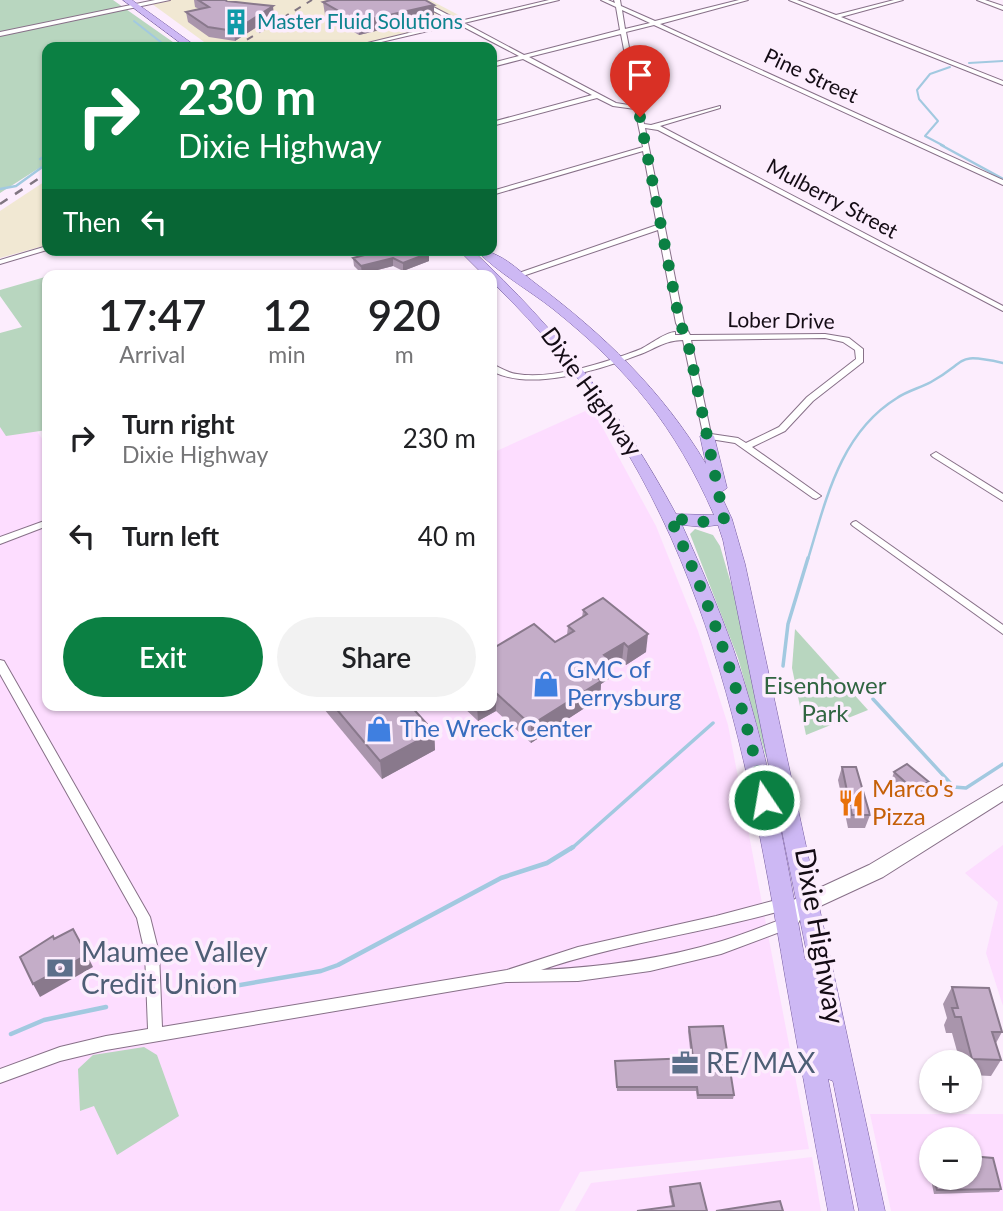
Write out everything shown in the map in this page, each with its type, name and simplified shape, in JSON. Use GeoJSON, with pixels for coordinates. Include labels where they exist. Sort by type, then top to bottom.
{"type":"FeatureCollection","features":[{"type":"Feature","properties":{"kind":"main road"},"geometry":{"type":"LineString","coordinates":[[0,34],[131,3],[166,0]]}},
{"type":"Feature","properties":{"kind":"main road"},"geometry":{"type":"LineString","coordinates":[[131,3],[185,42]]}},
{"type":"Feature","properties":{"kind":"main road","name":"Dixie Highway"},"geometry":{"type":"LineString","coordinates":[[471,256],[486,270]]}},
{"type":"Feature","properties":{"kind":"main road","name":"Dixie Highway"},"geometry":{"type":"LineString","coordinates":[[490,256],[583,324],[620,358],[678,429],[704,474],[724,519],[747,611],[841,1211]]}},
{"type":"Feature","properties":{"kind":"main road","name":"Dixie Highway"},"geometry":{"type":"LineString","coordinates":[[497,281],[533,315],[579,369],[623,431],[670,518],[702,591],[769,779],[791,889],[797,899],[794,910],[850,1105],[872,1211]]}},
{"type":"Feature","properties":{"kind":"main road"},"geometry":{"type":"LineString","coordinates":[[670,518],[702,522],[724,519],[707,436]]}},
{"type":"Feature","properties":{"kind":"main road"},"geometry":{"type":"LineString","coordinates":[[794,910],[876,870],[1003,792]]}},
{"type":"Feature","properties":{"kind":"street"},"geometry":{"type":"LineString","coordinates":[[416,0],[496,42]]}},
{"type":"Feature","properties":{"kind":"street"},"geometry":{"type":"LineString","coordinates":[[375,42],[556,0]]}},
{"type":"Feature","properties":{"kind":"street","name":"Pine Street"},"geometry":{"type":"LineString","coordinates":[[604,0],[617,3],[1003,183]]}},
{"type":"Feature","properties":{"kind":"street"},"geometry":{"type":"LineString","coordinates":[[497,64],[745,0]]}},
{"type":"Feature","properties":{"kind":"street"},"geometry":{"type":"LineString","coordinates":[[792,0],[1003,83]]}},
{"type":"Feature","properties":{"kind":"street"},"geometry":{"type":"LineString","coordinates":[[836,17],[900,0]]}},
{"type":"Feature","properties":{"kind":"street"},"geometry":{"type":"LineString","coordinates":[[980,0],[1003,8]]}},
{"type":"Feature","properties":{"kind":"street"},"geometry":{"type":"LineString","coordinates":[[617,3],[680,324],[687,338],[707,436],[732,439],[746,446],[816,496]]}},
{"type":"Feature","properties":{"kind":"street"},"geometry":{"type":"LineString","coordinates":[[497,42],[619,107],[638,108]]}},
{"type":"Feature","properties":{"kind":"street"},"geometry":{"type":"LineString","coordinates":[[497,123],[597,96]]}},
{"type":"Feature","properties":{"kind":"street"},"geometry":{"type":"LineString","coordinates":[[654,127],[718,107]]}},
{"type":"Feature","properties":{"kind":"street","name":"Mulberry Street"},"geometry":{"type":"LineString","coordinates":[[642,126],[654,127],[1003,309]]}},
{"type":"Feature","properties":{"kind":"street"},"geometry":{"type":"LineString","coordinates":[[497,192],[647,148]]}},
{"type":"Feature","properties":{"kind":"street"},"geometry":{"type":"LineString","coordinates":[[517,275],[662,226]]}},
{"type":"Feature","properties":{"kind":"street"},"geometry":{"type":"LineString","coordinates":[[0,262],[42,249]]}},
{"type":"Feature","properties":{"kind":"street"},"geometry":{"type":"LineString","coordinates":[[497,370],[507,375],[534,378],[579,369],[648,350],[668,338],[680,324]]}},
{"type":"Feature","properties":{"kind":"street","name":"Lober Drive"},"geometry":{"type":"LineString","coordinates":[[668,338],[825,336],[846,340],[859,349],[860,359],[810,399],[788,425],[746,446]]}},
{"type":"Feature","properties":{"kind":"street"},"geometry":{"type":"LineString","coordinates":[[936,455],[1003,498]]}},
{"type":"Feature","properties":{"kind":"street"},"geometry":{"type":"LineString","coordinates":[[856,524],[1003,630]]}},
{"type":"Feature","properties":{"kind":"street"},"geometry":{"type":"LineString","coordinates":[[0,541],[42,525]]}},
{"type":"Feature","properties":{"kind":"street"},"geometry":{"type":"LineString","coordinates":[[0,664],[143,917],[152,953],[155,1034]]}},
{"type":"Feature","properties":{"kind":"street"},"geometry":{"type":"LineString","coordinates":[[506,976],[544,961],[732,920],[794,910]]}},
{"type":"Feature","properties":{"kind":"street"},"geometry":{"type":"LineString","coordinates":[[0,1076],[60,1054],[155,1034],[506,976],[549,977],[668,960],[760,936],[794,910]]}},
{"type":"Feature","properties":{"kind":"shaded area"},"geometry":{"type":"Polygon","coordinates":[[[430,0],[470,21],[382,42],[204,42],[148,1],[430,0]]]}},
{"type":"Feature","properties":{"kind":"shaded area"},"geometry":{"type":"Polygon","coordinates":[[[42,183],[42,246],[0,258],[0,211],[42,183]]]}},
{"type":"Feature","properties":{"kind":"shaded area"},"geometry":{"type":"Polygon","coordinates":[[[3,381],[42,439],[42,711],[497,711],[497,451],[592,408],[656,526],[698,631],[728,725],[809,1149],[580,1172],[559,1211],[0,1211],[0,382],[3,381]]]}},
{"type":"Feature","properties":{"kind":"shaded area"},"geometry":{"type":"Polygon","coordinates":[[[1003,845],[1003,1006],[986,953],[998,902],[965,873],[1003,845]]]}},
{"type":"Feature","properties":{"kind":"shaded area"},"geometry":{"type":"Polygon","coordinates":[[[870,1114],[1003,1114],[1003,1211],[891,1211],[870,1114]]]}},
{"type":"Feature","properties":{"kind":"shaded area"},"geometry":{"type":"Polygon","coordinates":[[[812,1157],[821,1211],[575,1211],[591,1183],[812,1157]]]}},
{"type":"Feature","properties":{"kind":"green space"},"geometry":{"type":"Polygon","coordinates":[[[0,0],[113,0],[173,42],[42,42],[42,166],[0,193],[0,0]]]}},
{"type":"Feature","properties":{"kind":"green space"},"geometry":{"type":"Polygon","coordinates":[[[42,278],[42,431],[6,436],[0,427],[0,333],[22,327],[0,296],[0,290],[42,278]]]}},
{"type":"Feature","properties":{"kind":"green space"},"geometry":{"type":"Polygon","coordinates":[[[695,529],[713,535],[720,546],[739,611],[769,757],[766,757],[738,658],[690,534],[695,529]]]}},
{"type":"Feature","properties":{"kind":"green space","name":"Eisenhower Park"},"geometry":{"type":"Polygon","coordinates":[[[795,629],[868,710],[806,735],[792,668],[795,629]]]}},
{"type":"Feature","properties":{"kind":"green space"},"geometry":{"type":"Polygon","coordinates":[[[144,1047],[157,1055],[179,1116],[117,1155],[94,1106],[80,1111],[78,1069],[93,1055],[144,1047]]]}},
{"type":"Feature","properties":{"kind":"building"},"geometry":{"type":"Polygon","coordinates":[[[198,0],[225,0],[273,6],[234,31],[208,27],[186,12],[209,7],[198,0]]]}},
{"type":"Feature","properties":{"kind":"building"},"geometry":{"type":"Polygon","coordinates":[[[425,0],[434,5],[358,22],[323,2],[425,0]]]}},
{"type":"Feature","properties":{"kind":"building"},"geometry":{"type":"Polygon","coordinates":[[[421,256],[403,263],[393,258],[361,266],[353,258],[421,256]]]}},
{"type":"Feature","properties":{"kind":"building","name":"GMC of Perrysburg"},"geometry":{"type":"Polygon","coordinates":[[[603,598],[648,634],[628,647],[624,643],[604,655],[611,661],[592,673],[601,681],[531,725],[497,694],[497,646],[534,624],[555,642],[574,631],[568,626],[587,614],[583,610],[603,598]]]}},
{"type":"Feature","properties":{"kind":"building"},"geometry":{"type":"Polygon","coordinates":[[[338,711],[415,711],[434,732],[380,761],[338,711]]]}},
{"type":"Feature","properties":{"kind":"building"},"geometry":{"type":"Polygon","coordinates":[[[907,764],[929,782],[913,789],[894,772],[907,764]]]}},
{"type":"Feature","properties":{"kind":"building"},"geometry":{"type":"Polygon","coordinates":[[[842,767],[856,767],[870,815],[852,815],[842,767]]]}},
{"type":"Feature","properties":{"kind":"building"},"geometry":{"type":"Polygon","coordinates":[[[73,929],[87,955],[33,984],[20,957],[53,936],[54,939],[73,929]]]}},
{"type":"Feature","properties":{"kind":"building"},"geometry":{"type":"Polygon","coordinates":[[[952,987],[989,988],[1002,1032],[992,1032],[1001,1060],[982,1059],[982,1050],[970,1050],[961,1017],[955,1017],[952,1008],[958,1008],[952,987]]]}},
{"type":"Feature","properties":{"kind":"building","name":"RE/MAX"},"geometry":{"type":"Polygon","coordinates":[[[723,1026],[734,1095],[698,1095],[697,1087],[617,1087],[615,1061],[693,1058],[689,1027],[723,1026]]]}},
{"type":"Feature","properties":{"kind":"building"},"geometry":{"type":"Polygon","coordinates":[[[982,1157],[993,1158],[1001,1189],[982,1189],[982,1157]]]}},
{"type":"Feature","properties":{"kind":"building"},"geometry":{"type":"Polygon","coordinates":[[[700,1183],[707,1211],[637,1211],[674,1206],[670,1187],[700,1183]]]}},
{"type":"Feature","properties":{"kind":"building"},"geometry":{"type":"Polygon","coordinates":[[[780,1201],[783,1211],[716,1211],[780,1201]]]}},
{"type":"Feature","properties":{"kind":"waterway"},"geometry":{"type":"LineString","coordinates":[[134,21],[161,42]]}},
{"type":"Feature","properties":{"kind":"waterway"},"geometry":{"type":"LineString","coordinates":[[969,63],[1003,61]]}},
{"type":"Feature","properties":{"kind":"waterway"},"geometry":{"type":"LineString","coordinates":[[944,146],[925,136],[938,121],[919,99],[917,90],[930,74],[950,67]]}},
{"type":"Feature","properties":{"kind":"waterway"},"geometry":{"type":"LineString","coordinates":[[941,145],[1003,179]]}},
{"type":"Feature","properties":{"kind":"waterway"},"geometry":{"type":"LineString","coordinates":[[0,189],[16,186],[42,167]]}},
{"type":"Feature","properties":{"kind":"waterway"},"geometry":{"type":"LineString","coordinates":[[808,559],[838,470],[862,430],[878,413],[901,396],[931,382],[963,360],[976,358],[1003,363]]}},
{"type":"Feature","properties":{"kind":"waterway"},"geometry":{"type":"LineString","coordinates":[[783,666],[788,624],[808,558]]}},
{"type":"Feature","properties":{"kind":"waterway"},"geometry":{"type":"LineString","coordinates":[[873,699],[954,787],[966,788],[1003,764]]}},
{"type":"Feature","properties":{"kind":"waterway"},"geometry":{"type":"LineString","coordinates":[[571,849],[713,723]]}},
{"type":"Feature","properties":{"kind":"waterway"},"geometry":{"type":"LineString","coordinates":[[188,994],[321,971],[338,965],[501,878],[547,863],[573,847]]}},
{"type":"Feature","properties":{"kind":"waterway"},"geometry":{"type":"LineString","coordinates":[[11,1034],[44,1020],[106,1007]]}},
{"type":"Feature","properties":{"kind":"railway"},"geometry":{"type":"LineString","coordinates":[[243,42],[312,0]]}},
{"type":"Feature","properties":{"kind":"railway"},"geometry":{"type":"LineString","coordinates":[[0,204],[42,176]]}},
{"type":"Feature","properties":{"kind":"place","name":"Master Fluid Solutions"},"geometry":{"type":"Point","coordinates":[236,22]}},
{"type":"Feature","properties":{"kind":"place","name":"GMC of Perrysburg"},"geometry":{"type":"Point","coordinates":[546,684]}},
{"type":"Feature","properties":{"kind":"place","name":"The Wreck Center"},"geometry":{"type":"Point","coordinates":[379,729]}},
{"type":"Feature","properties":{"kind":"place","name":"Marco's Pizza"},"geometry":{"type":"Point","coordinates":[851,803]}},
{"type":"Feature","properties":{"kind":"place","name":"Maumee Valley Credit Union"},"geometry":{"type":"Point","coordinates":[60,968]}},
{"type":"Feature","properties":{"kind":"place","name":"RE/MAX"},"geometry":{"type":"Point","coordinates":[685,1063]}},
{"type":"Feature","properties":{"kind":"route"},"geometry":{"type":"LineString","coordinates":[[640,117],[680,324],[687,338],[724,519],[688,522],[670,518],[702,591],[736,688],[764,800]]}}]}
